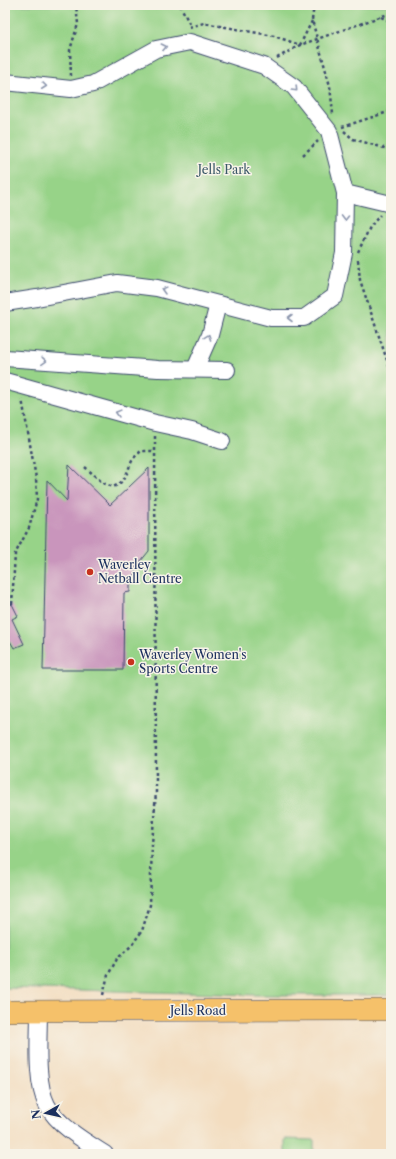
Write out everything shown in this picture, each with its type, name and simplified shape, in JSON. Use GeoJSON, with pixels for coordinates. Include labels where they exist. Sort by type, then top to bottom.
{"type":"FeatureCollection","features":[{"type":"Feature","properties":{"kind":"main road","name":"Jells Road"},"geometry":{"type":"LineString","coordinates":[[5,1011],[391,1010]]}},
{"type":"Feature","properties":{"kind":"street"},"geometry":{"type":"LineString","coordinates":[[5,82],[72,89],[93,84],[156,49],[190,42],[264,66],[294,87],[329,131],[345,193],[344,252],[335,296],[304,318],[271,318],[157,288],[117,283],[5,303]]}},
{"type":"Feature","properties":{"kind":"street"},"geometry":{"type":"LineString","coordinates":[[345,193],[390,204]]}},
{"type":"Feature","properties":{"kind":"street"},"geometry":{"type":"LineString","coordinates":[[195,369],[210,335],[218,304]]}},
{"type":"Feature","properties":{"kind":"street"},"geometry":{"type":"LineString","coordinates":[[5,358],[158,369],[227,370]]}},
{"type":"Feature","properties":{"kind":"street"},"geometry":{"type":"LineString","coordinates":[[22,360],[12,383],[155,423],[192,431],[222,441]]}},
{"type":"Feature","properties":{"kind":"street"},"geometry":{"type":"LineString","coordinates":[[39,1011],[41,1088],[47,1106],[84,1148],[105,1154]]}},
{"type":"Feature","properties":{"kind":"path"},"geometry":{"type":"LineString","coordinates":[[72,89],[70,50],[78,24],[76,5]]}},
{"type":"Feature","properties":{"kind":"path"},"geometry":{"type":"LineString","coordinates":[[180,5],[191,27]]}},
{"type":"Feature","properties":{"kind":"path"},"geometry":{"type":"LineString","coordinates":[[300,45],[312,20],[314,5]]}},
{"type":"Feature","properties":{"kind":"path"},"geometry":{"type":"LineString","coordinates":[[264,66],[300,45],[318,40],[391,13]]}},
{"type":"Feature","properties":{"kind":"path"},"geometry":{"type":"LineString","coordinates":[[381,17],[391,22]]}},
{"type":"Feature","properties":{"kind":"path"},"geometry":{"type":"LineString","coordinates":[[312,20],[330,86],[333,114]]}},
{"type":"Feature","properties":{"kind":"path"},"geometry":{"type":"LineString","coordinates":[[186,28],[204,23],[219,25],[274,36],[300,45]]}},
{"type":"Feature","properties":{"kind":"path"},"geometry":{"type":"LineString","coordinates":[[391,111],[339,128],[353,139],[391,150]]}},
{"type":"Feature","properties":{"kind":"path"},"geometry":{"type":"LineString","coordinates":[[390,204],[370,227],[357,254],[360,280],[391,372]]}},
{"type":"Feature","properties":{"kind":"path"},"geometry":{"type":"LineString","coordinates":[[12,383],[36,478],[37,499],[29,528],[15,554],[12,604]]}},
{"type":"Feature","properties":{"kind":"path"},"geometry":{"type":"LineString","coordinates":[[102,1011],[103,990],[108,975],[117,959],[142,931],[150,905],[152,844],[156,792],[155,423]]}},
{"type":"Feature","properties":{"kind":"path"},"geometry":{"type":"LineString","coordinates":[[85,466],[103,484],[113,487],[122,484],[133,460],[141,451],[155,451]]}},
{"type":"Feature","properties":{"kind":"green space","name":"Jells Park"},"geometry":{"type":"Polygon","coordinates":[[[5,5],[391,5],[391,995],[257,995],[5,988],[5,5]]]}},
{"type":"Feature","properties":{"kind":"green space"},"geometry":{"type":"Polygon","coordinates":[[[285,1139],[314,1140],[314,1154],[285,1154],[285,1139]]]}},
{"type":"Feature","properties":{"kind":"building","name":"Waverley Netball Centre"},"geometry":{"type":"Polygon","coordinates":[[[69,465],[110,505],[149,468],[149,551],[136,567],[135,576],[130,584],[130,592],[124,593],[123,670],[43,670],[47,480],[67,501],[69,465]]]}},
{"type":"Feature","properties":{"kind":"building"},"geometry":{"type":"Polygon","coordinates":[[[5,604],[6,606],[12,604],[18,616],[12,619],[24,644],[14,648],[10,641],[5,643],[5,604]]]}},
{"type":"Feature","properties":{"kind":"place","name":"Waverley Netball Centre"},"geometry":{"type":"Point","coordinates":[90,572]}},
{"type":"Feature","properties":{"kind":"place","name":"Waverley Women's Sports Centre"},"geometry":{"type":"Point","coordinates":[131,662]}}]}
